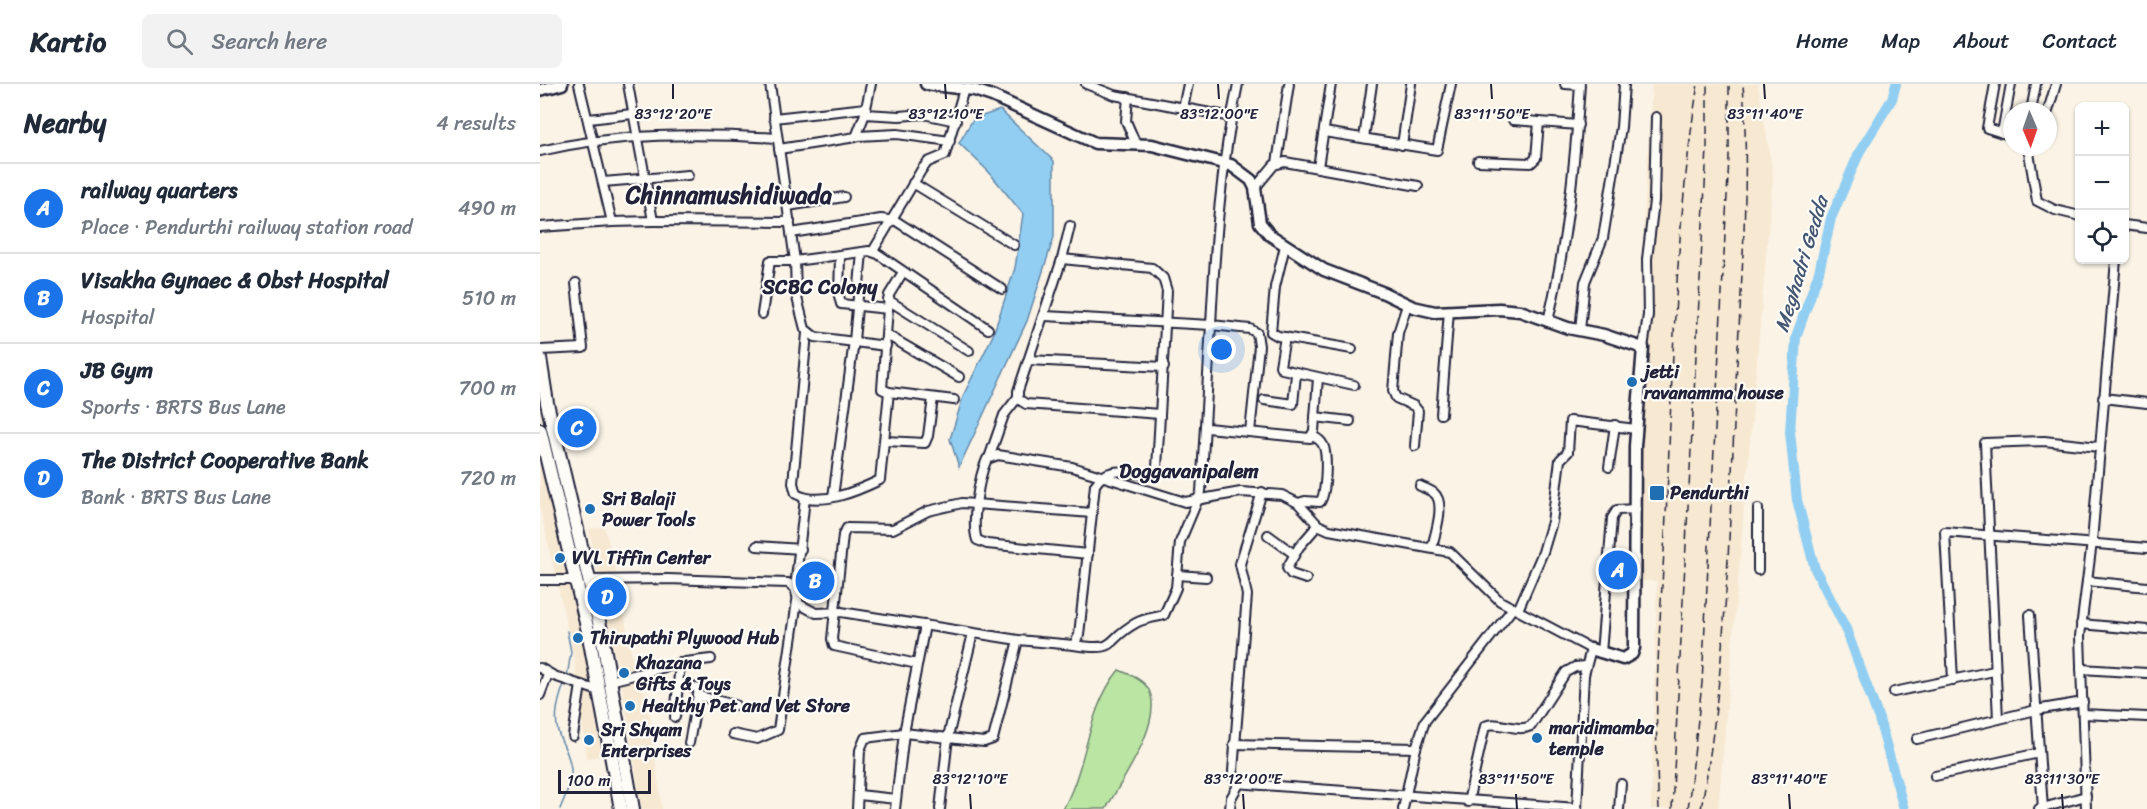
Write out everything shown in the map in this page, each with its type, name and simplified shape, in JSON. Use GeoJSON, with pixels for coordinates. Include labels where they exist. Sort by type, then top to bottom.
{"type":"FeatureCollection","features":[{"type":"Feature","properties":{"kind":"main road"},"geometry":{"type":"LineString","coordinates":[[540,358],[548,403],[591,580],[633,809]]}},
{"type":"Feature","properties":{"kind":"main road"},"geometry":{"type":"LineString","coordinates":[[540,400],[596,634],[627,809]]}},
{"type":"Feature","properties":{"kind":"main road"},"geometry":{"type":"LineString","coordinates":[[540,430],[599,691],[621,809]]}},
{"type":"Feature","properties":{"kind":"street"},"geometry":{"type":"LineString","coordinates":[[540,90],[562,84]]}},
{"type":"Feature","properties":{"kind":"street"},"geometry":{"type":"LineString","coordinates":[[579,84],[589,118],[612,222]]}},
{"type":"Feature","properties":{"kind":"street"},"geometry":{"type":"LineString","coordinates":[[628,84],[653,221]]}},
{"type":"Feature","properties":{"kind":"street"},"geometry":{"type":"LineString","coordinates":[[770,84],[795,261],[796,294],[807,333],[794,492],[806,498],[833,497],[880,480],[889,392]]}},
{"type":"Feature","properties":{"kind":"street"},"geometry":{"type":"LineString","coordinates":[[858,136],[861,116],[865,111],[871,84]]}},
{"type":"Feature","properties":{"kind":"street"},"geometry":{"type":"LineString","coordinates":[[926,84],[972,88],[1095,143],[1136,144],[1168,149],[1222,163],[1246,174],[1255,188],[1260,223],[1270,235],[1332,275],[1384,293],[1407,305],[1429,312],[1512,309],[1643,348]]}},
{"type":"Feature","properties":{"kind":"street"},"geometry":{"type":"LineString","coordinates":[[1086,84],[1102,92],[1232,117]]}},
{"type":"Feature","properties":{"kind":"street"},"geometry":{"type":"LineString","coordinates":[[1183,108],[1188,84]]}},
{"type":"Feature","properties":{"kind":"street"},"geometry":{"type":"LineString","coordinates":[[806,498],[795,588],[801,607],[810,612],[825,614],[836,611],[1018,640],[1096,648],[1108,646],[1135,623],[1164,615],[1175,593],[1179,542],[1198,502],[1207,428],[1211,325],[1222,163],[1238,84]]}},
{"type":"Feature","properties":{"kind":"street"},"geometry":{"type":"LineString","coordinates":[[1255,188],[1277,163],[1289,84]]}},
{"type":"Feature","properties":{"kind":"street"},"geometry":{"type":"LineString","coordinates":[[1318,167],[1331,84]]}},
{"type":"Feature","properties":{"kind":"street"},"geometry":{"type":"LineString","coordinates":[[1364,138],[1372,84]]}},
{"type":"Feature","properties":{"kind":"street"},"geometry":{"type":"LineString","coordinates":[[1402,145],[1411,84]]}},
{"type":"Feature","properties":{"kind":"street"},"geometry":{"type":"LineString","coordinates":[[1324,132],[1437,150],[1451,84]]}},
{"type":"Feature","properties":{"kind":"street"},"geometry":{"type":"LineString","coordinates":[[1548,321],[1570,211],[1578,125],[1579,85],[1565,84]]}},
{"type":"Feature","properties":{"kind":"street"},"geometry":{"type":"LineString","coordinates":[[1580,330],[1586,282],[1603,238],[1621,127],[1624,84]]}},
{"type":"Feature","properties":{"kind":"street"},"geometry":{"type":"LineString","coordinates":[[1995,84],[1986,126],[1988,130],[2002,133],[2011,84]]}},
{"type":"Feature","properties":{"kind":"street"},"geometry":{"type":"LineString","coordinates":[[2033,102],[2036,84]]}},
{"type":"Feature","properties":{"kind":"street"},"geometry":{"type":"LineString","coordinates":[[2051,102],[2056,84]]}},
{"type":"Feature","properties":{"kind":"street"},"geometry":{"type":"LineString","coordinates":[[873,252],[925,165],[945,155],[956,121],[972,88]]}},
{"type":"Feature","properties":{"kind":"street"},"geometry":{"type":"LineString","coordinates":[[1128,97],[1126,121],[1136,144]]}},
{"type":"Feature","properties":{"kind":"street"},"geometry":{"type":"LineString","coordinates":[[774,118],[865,111],[899,116],[923,114],[956,121]]}},
{"type":"Feature","properties":{"kind":"street"},"geometry":{"type":"LineString","coordinates":[[589,118],[632,114]]}},
{"type":"Feature","properties":{"kind":"street"},"geometry":{"type":"LineString","coordinates":[[989,458],[998,456],[1029,460],[1103,476],[1176,500],[1198,502],[1241,492],[1282,495],[1298,504],[1318,525],[1347,534],[1432,547],[1454,554],[1480,585],[1516,609],[1596,651],[1623,658],[1632,654],[1634,648],[1636,429],[1648,315],[1647,259],[1654,201],[1656,117]]}},
{"type":"Feature","properties":{"kind":"street"},"geometry":{"type":"LineString","coordinates":[[1513,120],[1578,125]]}},
{"type":"Feature","properties":{"kind":"street"},"geometry":{"type":"LineString","coordinates":[[1478,161],[1531,164],[1536,158],[1539,122]]}},
{"type":"Feature","properties":{"kind":"street"},"geometry":{"type":"LineString","coordinates":[[779,149],[858,136],[897,134],[950,141]]}},
{"type":"Feature","properties":{"kind":"street"},"geometry":{"type":"LineString","coordinates":[[540,151],[594,141],[637,137],[690,135],[777,138]]}},
{"type":"Feature","properties":{"kind":"street"},"geometry":{"type":"LineString","coordinates":[[2030,156],[2037,201],[2055,210],[2075,215]]}},
{"type":"Feature","properties":{"kind":"street"},"geometry":{"type":"LineString","coordinates":[[1277,163],[1318,167],[1418,186]]}},
{"type":"Feature","properties":{"kind":"street"},"geometry":{"type":"LineString","coordinates":[[603,182],[688,175]]}},
{"type":"Feature","properties":{"kind":"street"},"geometry":{"type":"LineString","coordinates":[[913,183],[1014,245]]}},
{"type":"Feature","properties":{"kind":"street"},"geometry":{"type":"LineString","coordinates":[[788,206],[844,197]]}},
{"type":"Feature","properties":{"kind":"street"},"geometry":{"type":"LineString","coordinates":[[791,233],[868,221],[891,220],[910,228],[1002,289]]}},
{"type":"Feature","properties":{"kind":"street"},"geometry":{"type":"LineString","coordinates":[[540,227],[653,221],[790,222]]}},
{"type":"Feature","properties":{"kind":"street"},"geometry":{"type":"LineString","coordinates":[[1070,226],[1045,316],[1018,397],[1004,415],[982,473],[975,531],[980,542],[1088,554]]}},
{"type":"Feature","properties":{"kind":"street"},"geometry":{"type":"LineString","coordinates":[[2129,226],[2147,228]]}},
{"type":"Feature","properties":{"kind":"street"},"geometry":{"type":"LineString","coordinates":[[1286,246],[1275,287],[1270,329],[1275,335],[1285,338],[1352,349]]}},
{"type":"Feature","properties":{"kind":"street"},"geometry":{"type":"LineString","coordinates":[[833,497],[854,341],[862,252]]}},
{"type":"Feature","properties":{"kind":"street"},"geometry":{"type":"LineString","coordinates":[[762,314],[769,262],[873,252],[988,329]]}},
{"type":"Feature","properties":{"kind":"street"},"geometry":{"type":"LineString","coordinates":[[840,255],[839,300],[844,305],[858,307],[888,304],[969,351]]}},
{"type":"Feature","properties":{"kind":"street"},"geometry":{"type":"LineString","coordinates":[[1062,259],[1152,268],[1160,274],[1166,285],[1158,464],[1154,473],[1149,475],[1115,471],[1103,476],[1095,485],[1079,635],[1074,645]]}},
{"type":"Feature","properties":{"kind":"street"},"geometry":{"type":"LineString","coordinates":[[2086,809],[2081,624],[2092,542],[2116,264]]}},
{"type":"Feature","properties":{"kind":"street"},"geometry":{"type":"LineString","coordinates":[[903,272],[892,286],[888,304],[881,387],[889,392],[954,400]]}},
{"type":"Feature","properties":{"kind":"street"},"geometry":{"type":"LineString","coordinates":[[540,350],[583,348],[576,283]]}},
{"type":"Feature","properties":{"kind":"street"},"geometry":{"type":"LineString","coordinates":[[1407,305],[1398,333],[1393,392],[1396,399],[1414,406],[1418,411],[1415,446]]}},
{"type":"Feature","properties":{"kind":"street"},"geometry":{"type":"LineString","coordinates":[[1441,414],[1449,311]]}},
{"type":"Feature","properties":{"kind":"street"},"geometry":{"type":"LineString","coordinates":[[1045,316],[1250,329],[1257,333],[1259,346],[1250,432]]}},
{"type":"Feature","properties":{"kind":"street"},"geometry":{"type":"LineString","coordinates":[[807,333],[815,337],[886,346]]}},
{"type":"Feature","properties":{"kind":"street"},"geometry":{"type":"LineString","coordinates":[[887,335],[959,377]]}},
{"type":"Feature","properties":{"kind":"street"},"geometry":{"type":"LineString","coordinates":[[1285,338],[1281,368],[1296,374],[1354,385]]}},
{"type":"Feature","properties":{"kind":"street"},"geometry":{"type":"LineString","coordinates":[[1029,360],[1164,367]]}},
{"type":"Feature","properties":{"kind":"street"},"geometry":{"type":"LineString","coordinates":[[1264,400],[1293,404],[1296,374]]}},
{"type":"Feature","properties":{"kind":"street"},"geometry":{"type":"LineString","coordinates":[[1312,436],[1318,378]]}},
{"type":"Feature","properties":{"kind":"street"},"geometry":{"type":"LineString","coordinates":[[1018,397],[1026,404],[1160,414]]}},
{"type":"Feature","properties":{"kind":"street"},"geometry":{"type":"LineString","coordinates":[[885,441],[925,443],[933,398]]}},
{"type":"Feature","properties":{"kind":"street"},"geometry":{"type":"LineString","coordinates":[[2103,398],[2147,403]]}},
{"type":"Feature","properties":{"kind":"street"},"geometry":{"type":"LineString","coordinates":[[1315,417],[1350,422]]}},
{"type":"Feature","properties":{"kind":"street"},"geometry":{"type":"LineString","coordinates":[[1403,809],[1416,748],[1425,721],[1434,707],[1516,609],[1543,552],[1552,522],[1560,461],[1568,452],[1570,422],[1636,429]]}},
{"type":"Feature","properties":{"kind":"street"},"geometry":{"type":"LineString","coordinates":[[1609,466],[1615,425]]}},
{"type":"Feature","properties":{"kind":"street"},"geometry":{"type":"LineString","coordinates":[[1207,428],[1304,439],[1312,436]]}},
{"type":"Feature","properties":{"kind":"street"},"geometry":{"type":"LineString","coordinates":[[1298,504],[1305,501],[1320,502],[1323,499],[1325,450],[1322,443],[1312,436]]}},
{"type":"Feature","properties":{"kind":"street"},"geometry":{"type":"LineString","coordinates":[[1998,719],[1984,443],[2044,441],[2099,447]]}},
{"type":"Feature","properties":{"kind":"street"},"geometry":{"type":"LineString","coordinates":[[1420,486],[1434,492],[1437,499],[1438,518],[1432,547]]}},
{"type":"Feature","properties":{"kind":"street"},"geometry":{"type":"LineString","coordinates":[[1262,492],[1240,564],[1247,595],[1234,744],[1233,777],[1239,784],[1577,809],[1585,666],[1596,651],[1612,518],[1617,510],[1636,509]]}},
{"type":"Feature","properties":{"kind":"street"},"geometry":{"type":"LineString","coordinates":[[917,664],[836,648],[832,639],[843,535],[847,528],[887,530],[901,526],[928,511],[952,504],[977,503],[1092,513]]}},
{"type":"Feature","properties":{"kind":"street"},"geometry":{"type":"LineString","coordinates":[[1758,509],[1758,570]]}},
{"type":"Feature","properties":{"kind":"street"},"geometry":{"type":"LineString","coordinates":[[1306,579],[1287,571],[1294,554],[1318,525]]}},
{"type":"Feature","properties":{"kind":"street"},"geometry":{"type":"LineString","coordinates":[[1953,680],[1945,532],[2147,548]]}},
{"type":"Feature","properties":{"kind":"street"},"geometry":{"type":"LineString","coordinates":[[1268,535],[1294,554]]}},
{"type":"Feature","properties":{"kind":"street"},"geometry":{"type":"LineString","coordinates":[[757,546],[801,549]]}},
{"type":"Feature","properties":{"kind":"street"},"geometry":{"type":"LineString","coordinates":[[1177,575],[1206,577]]}},
{"type":"Feature","properties":{"kind":"street"},"geometry":{"type":"LineString","coordinates":[[540,580],[575,579]]}},
{"type":"Feature","properties":{"kind":"street"},"geometry":{"type":"LineString","coordinates":[[591,580],[658,579],[785,583],[795,588]]}},
{"type":"Feature","properties":{"kind":"street"},"geometry":{"type":"LineString","coordinates":[[2087,581],[2147,586]]}},
{"type":"Feature","properties":{"kind":"street"},"geometry":{"type":"LineString","coordinates":[[733,734],[757,739],[778,730],[797,599]]}},
{"type":"Feature","properties":{"kind":"street"},"geometry":{"type":"LineString","coordinates":[[2030,615],[2042,809],[2086,796]]}},
{"type":"Feature","properties":{"kind":"street"},"geometry":{"type":"LineString","coordinates":[[2081,624],[2147,630]]}},
{"type":"Feature","properties":{"kind":"street"},"geometry":{"type":"LineString","coordinates":[[895,809],[904,733],[925,625]]}},
{"type":"Feature","properties":{"kind":"street"},"geometry":{"type":"LineString","coordinates":[[940,809],[948,738],[973,633]]}},
{"type":"Feature","properties":{"kind":"street"},"geometry":{"type":"LineString","coordinates":[[857,809],[860,750],[863,740],[904,733],[984,742],[993,739],[1018,640]]}},
{"type":"Feature","properties":{"kind":"street"},"geometry":{"type":"LineString","coordinates":[[610,681],[680,663],[711,659]]}},
{"type":"Feature","properties":{"kind":"street"},"geometry":{"type":"LineString","coordinates":[[675,717],[680,663]]}},
{"type":"Feature","properties":{"kind":"street"},"geometry":{"type":"LineString","coordinates":[[1468,802],[1485,726],[1488,724],[1528,728],[1566,672],[1571,668],[1585,666]]}},
{"type":"Feature","properties":{"kind":"street"},"geometry":{"type":"LineString","coordinates":[[540,668],[548,674],[599,691]]}},
{"type":"Feature","properties":{"kind":"street"},"geometry":{"type":"LineString","coordinates":[[2081,669],[2147,673]]}},
{"type":"Feature","properties":{"kind":"street"},"geometry":{"type":"LineString","coordinates":[[1894,692],[1994,671]]}},
{"type":"Feature","properties":{"kind":"street"},"geometry":{"type":"LineString","coordinates":[[540,695],[548,674]]}},
{"type":"Feature","properties":{"kind":"street"},"geometry":{"type":"LineString","coordinates":[[679,682],[698,687],[699,696],[689,743]]}},
{"type":"Feature","properties":{"kind":"street"},"geometry":{"type":"LineString","coordinates":[[573,736],[581,685]]}},
{"type":"Feature","properties":{"kind":"street"},"geometry":{"type":"LineString","coordinates":[[699,696],[735,705]]}},
{"type":"Feature","properties":{"kind":"street"},"geometry":{"type":"LineString","coordinates":[[1917,739],[2036,710],[2083,702]]}},
{"type":"Feature","properties":{"kind":"street"},"geometry":{"type":"LineString","coordinates":[[2084,714],[2147,717]]}},
{"type":"Feature","properties":{"kind":"street"},"geometry":{"type":"LineString","coordinates":[[1234,744],[1416,748]]}},
{"type":"Feature","properties":{"kind":"street"},"geometry":{"type":"LineString","coordinates":[[1935,776],[2039,753]]}},
{"type":"Feature","properties":{"kind":"street"},"geometry":{"type":"LineString","coordinates":[[1230,809],[1231,798],[1239,784]]}},
{"type":"Feature","properties":{"kind":"street"},"geometry":{"type":"LineString","coordinates":[[1619,809],[1621,784]]}},
{"type":"Feature","properties":{"kind":"street"},"geometry":{"type":"LineString","coordinates":[[859,795],[896,799]]}},
{"type":"Feature","properties":{"kind":"shaded area"},"geometry":{"type":"Polygon","coordinates":[[[1652,84],[1758,84],[1773,175],[1718,809],[1651,809],[1657,581],[1631,581],[1649,336],[1642,328],[1645,201],[1652,84]]]}},
{"type":"Feature","properties":{"kind":"shaded area"},"geometry":{"type":"Polygon","coordinates":[[[540,461],[583,647],[602,756],[587,758],[574,657],[540,508],[540,461]]]}},
{"type":"Feature","properties":{"kind":"shaded area"},"geometry":{"type":"Polygon","coordinates":[[[604,527],[614,560],[636,680],[647,694],[662,809],[642,809],[624,697],[589,529],[604,527]]]}},
{"type":"Feature","properties":{"kind":"green space"},"geometry":{"type":"Polygon","coordinates":[[[1119,670],[1140,680],[1149,690],[1152,703],[1151,718],[1146,734],[1139,751],[1106,809],[1063,809],[1078,774],[1100,702],[1119,670]]]}},
{"type":"Feature","properties":{"kind":"water"},"geometry":{"type":"Polygon","coordinates":[[[1000,110],[1054,161],[1054,237],[1027,321],[959,467],[950,439],[964,394],[993,335],[1015,268],[1023,214],[988,171],[959,143],[973,119],[1000,110]]]}},
{"type":"Feature","properties":{"kind":"waterway","name":"Meghadri Gedda"},"geometry":{"type":"LineString","coordinates":[[1896,84],[1892,99],[1860,151],[1831,218],[1819,272],[1796,337],[1790,432],[1797,500],[1815,569],[1846,629],[1879,719],[1904,809]]}},
{"type":"Feature","properties":{"kind":"waterway"},"geometry":{"type":"LineString","coordinates":[[567,631],[571,652],[567,677]]}},
{"type":"Feature","properties":{"kind":"waterway"},"geometry":{"type":"LineString","coordinates":[[560,809],[571,774],[570,761],[559,735],[556,720],[564,684]]}},
{"type":"Feature","properties":{"kind":"railway"},"geometry":{"type":"LineString","coordinates":[[1659,809],[1657,691],[1674,341],[1680,238],[1698,84]]}},
{"type":"Feature","properties":{"kind":"railway"},"geometry":{"type":"LineString","coordinates":[[1672,809],[1707,148],[1707,84]]}},
{"type":"Feature","properties":{"kind":"railway"},"geometry":{"type":"LineString","coordinates":[[1688,809],[1702,683],[1729,157],[1729,84]]}},
{"type":"Feature","properties":{"kind":"railway"},"geometry":{"type":"LineString","coordinates":[[1701,809],[1716,708],[1728,555],[1744,243],[1743,84]]}},
{"type":"Feature","properties":{"kind":"place","name":"jetti ravanamma house"},"geometry":{"type":"Point","coordinates":[1632,382]}},
{"type":"Feature","properties":{"kind":"place","name":"JB Gym"},"geometry":{"type":"Point","coordinates":[577,428]}},
{"type":"Feature","properties":{"kind":"place","name":"Pendurthi"},"geometry":{"type":"Point","coordinates":[1657,493]}},
{"type":"Feature","properties":{"kind":"place","name":"Sri Balaji Power Tools"},"geometry":{"type":"Point","coordinates":[590,509]}},
{"type":"Feature","properties":{"kind":"place","name":"VVL Tiffin Center"},"geometry":{"type":"Point","coordinates":[560,558]}},
{"type":"Feature","properties":{"kind":"place","name":"railway quarters"},"geometry":{"type":"Point","coordinates":[1618,570]}},
{"type":"Feature","properties":{"kind":"place","name":"Visakha Gynaec & Obst Hospital"},"geometry":{"type":"Point","coordinates":[815,581]}},
{"type":"Feature","properties":{"kind":"place","name":"The District Cooperative Bank"},"geometry":{"type":"Point","coordinates":[607,597]}},
{"type":"Feature","properties":{"kind":"place","name":"Thirupathi Plywood Hub"},"geometry":{"type":"Point","coordinates":[578,638]}},
{"type":"Feature","properties":{"kind":"place","name":"Khazana Gifts & Toys"},"geometry":{"type":"Point","coordinates":[624,673]}},
{"type":"Feature","properties":{"kind":"place","name":"Healthy Pet and Vet Store"},"geometry":{"type":"Point","coordinates":[630,706]}},
{"type":"Feature","properties":{"kind":"place","name":"maridimamba temple"},"geometry":{"type":"Point","coordinates":[1537,738]}},
{"type":"Feature","properties":{"kind":"place","name":"Sri Shyam Enterprises"},"geometry":{"type":"Point","coordinates":[589,740]}},
{"type":"Feature","properties":{"kind":"district","name":"Chinnamushidiwada"},"geometry":{"type":"Point","coordinates":[729,195]}},
{"type":"Feature","properties":{"kind":"district","name":"SCBC Colony"},"geometry":{"type":"Point","coordinates":[820,287]}},
{"type":"Feature","properties":{"kind":"district","name":"Doggavanipalem"},"geometry":{"type":"Point","coordinates":[1189,471]}}]}
